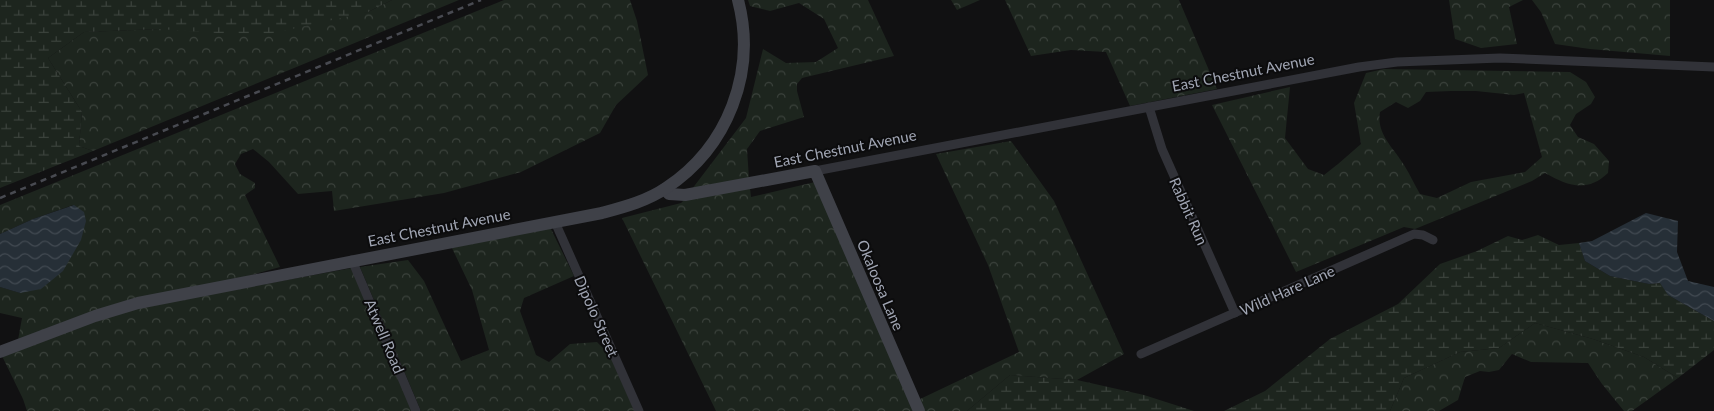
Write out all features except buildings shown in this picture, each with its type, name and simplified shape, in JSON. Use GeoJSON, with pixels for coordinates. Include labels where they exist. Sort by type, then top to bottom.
{"type":"FeatureCollection","features":[{"type":"Feature","properties":{"kind":"street"},"geometry":{"type":"LineString","coordinates":[[665,188],[693,167],[711,146],[728,119],[742,74],[744,43],[742,14],[738,0]]}},
{"type":"Feature","properties":{"kind":"street","name":"East Chestnut Avenue"},"geometry":{"type":"LineString","coordinates":[[0,352],[95,316],[138,303],[622,208],[665,188],[669,194],[684,195],[1359,67],[1397,62],[1509,58],[1714,67]]}},
{"type":"Feature","properties":{"kind":"street","name":"Rabbit Run"},"geometry":{"type":"LineString","coordinates":[[1149,107],[1162,149],[1235,313]]}},
{"type":"Feature","properties":{"kind":"street","name":"Okaloosa Lane"},"geometry":{"type":"LineString","coordinates":[[815,171],[919,411]]}},
{"type":"Feature","properties":{"kind":"street","name":"Dipolo Street"},"geometry":{"type":"LineString","coordinates":[[555,222],[639,411]]}},
{"type":"Feature","properties":{"kind":"street","name":"Wild Hare Lane"},"geometry":{"type":"LineString","coordinates":[[1141,354],[1414,234],[1423,235],[1434,240]]}},
{"type":"Feature","properties":{"kind":"street","name":"Atwell Road"},"geometry":{"type":"LineString","coordinates":[[352,260],[416,411]]}},
{"type":"Feature","properties":{"kind":"green space"},"geometry":{"type":"Polygon","coordinates":[[[0,0],[392,0],[368,12],[260,36],[160,29],[84,32],[48,58],[82,112],[79,146],[93,151],[0,188],[0,0]]]}},
{"type":"Feature","properties":{"kind":"green space"},"geometry":{"type":"Polygon","coordinates":[[[392,0],[459,0],[93,151],[79,146],[82,112],[48,58],[84,32],[160,29],[368,12],[392,0]]]}},
{"type":"Feature","properties":{"kind":"green space"},"geometry":{"type":"Polygon","coordinates":[[[504,0],[630,0],[637,21],[648,75],[616,105],[600,133],[521,172],[444,193],[334,211],[332,191],[298,194],[269,162],[253,149],[241,154],[235,164],[240,174],[255,183],[255,188],[245,195],[280,267],[18,340],[22,318],[0,313],[0,287],[20,293],[73,205],[33,219],[0,234],[0,205],[504,0]]]}},
{"type":"Feature","properties":{"kind":"green space"},"geometry":{"type":"Polygon","coordinates":[[[748,0],[868,0],[894,56],[802,78],[797,84],[797,91],[804,117],[760,131],[747,149],[749,179],[692,189],[746,118],[763,49],[786,63],[816,62],[838,48],[824,19],[799,3],[770,11],[750,6],[748,0]]]}},
{"type":"Feature","properties":{"kind":"green space"},"geometry":{"type":"Polygon","coordinates":[[[951,0],[980,0],[957,10],[951,0]]]}},
{"type":"Feature","properties":{"kind":"green space"},"geometry":{"type":"Polygon","coordinates":[[[1005,0],[1179,0],[1217,89],[1130,106],[1106,52],[1071,50],[1031,56],[1005,0]]]}},
{"type":"Feature","properties":{"kind":"green space"},"geometry":{"type":"Polygon","coordinates":[[[1449,0],[1523,0],[1509,7],[1517,44],[1481,48],[1455,39],[1449,0]]]}},
{"type":"Feature","properties":{"kind":"green space"},"geometry":{"type":"Polygon","coordinates":[[[1532,0],[1670,0],[1670,56],[1555,44],[1541,12],[1532,0]]]}},
{"type":"Feature","properties":{"kind":"green space"},"geometry":{"type":"Polygon","coordinates":[[[1384,69],[1570,72],[1586,82],[1595,97],[1591,104],[1576,114],[1570,125],[1578,137],[1594,144],[1609,161],[1608,173],[1593,183],[1577,185],[1562,181],[1545,173],[1532,181],[1415,229],[1404,227],[1296,272],[1212,105],[1290,87],[1285,138],[1308,169],[1324,175],[1361,144],[1354,103],[1366,73],[1384,69]],[[1476,91],[1426,92],[1420,101],[1408,108],[1396,102],[1380,112],[1379,120],[1383,134],[1406,168],[1420,194],[1437,198],[1471,182],[1525,172],[1542,157],[1524,93],[1514,95],[1476,91]]]}},
{"type":"Feature","properties":{"kind":"green space"},"geometry":{"type":"Polygon","coordinates":[[[1011,141],[1054,201],[1124,354],[1077,380],[1010,375],[967,411],[923,411],[918,400],[1019,352],[988,265],[936,154],[1011,141]]]}},
{"type":"Feature","properties":{"kind":"green space"},"geometry":{"type":"Polygon","coordinates":[[[815,182],[913,411],[716,411],[622,218],[681,203],[684,200],[750,188],[751,197],[815,182]]]}},
{"type":"Feature","properties":{"kind":"green space"},"geometry":{"type":"Polygon","coordinates":[[[550,227],[574,276],[524,298],[520,311],[536,355],[549,362],[570,344],[597,342],[610,355],[635,411],[421,411],[360,267],[408,260],[424,281],[461,361],[489,350],[472,290],[451,246],[550,227]]]}},
{"type":"Feature","properties":{"kind":"green space"},"geometry":{"type":"Polygon","coordinates":[[[1538,235],[1559,245],[1579,243],[1585,261],[1610,276],[1649,284],[1661,283],[1668,295],[1714,321],[1714,350],[1678,378],[1644,357],[1593,339],[1535,323],[1499,348],[1460,352],[1404,378],[1390,411],[1224,411],[1265,391],[1330,339],[1398,304],[1440,264],[1477,251],[1508,236],[1522,240],[1538,235]]]}},
{"type":"Feature","properties":{"kind":"green space"},"geometry":{"type":"Polygon","coordinates":[[[352,268],[412,411],[27,411],[2,356],[97,320],[140,307],[352,268]]]}},
{"type":"Feature","properties":{"kind":"green space"},"geometry":{"type":"Polygon","coordinates":[[[1535,323],[1593,339],[1644,357],[1678,378],[1632,411],[1624,411],[1588,363],[1531,362],[1512,354],[1499,370],[1480,371],[1465,377],[1458,400],[1439,411],[1390,411],[1404,378],[1460,352],[1499,348],[1535,323]]]}},
{"type":"Feature","properties":{"kind":"green space"},"geometry":{"type":"Polygon","coordinates":[[[1010,375],[1077,380],[1144,395],[1194,411],[967,411],[1010,375]]]}},
{"type":"Feature","properties":{"kind":"water"},"geometry":{"type":"Polygon","coordinates":[[[74,205],[84,212],[86,221],[81,240],[63,271],[41,289],[20,293],[0,287],[0,234],[33,219],[74,205]]]}},
{"type":"Feature","properties":{"kind":"water"},"geometry":{"type":"Polygon","coordinates":[[[1646,213],[1678,221],[1677,252],[1688,281],[1714,287],[1714,321],[1668,295],[1660,283],[1649,284],[1610,276],[1585,261],[1579,243],[1592,241],[1646,213]]]}},
{"type":"Feature","properties":{"kind":"railway"},"geometry":{"type":"LineString","coordinates":[[0,198],[481,0]]}}]}
